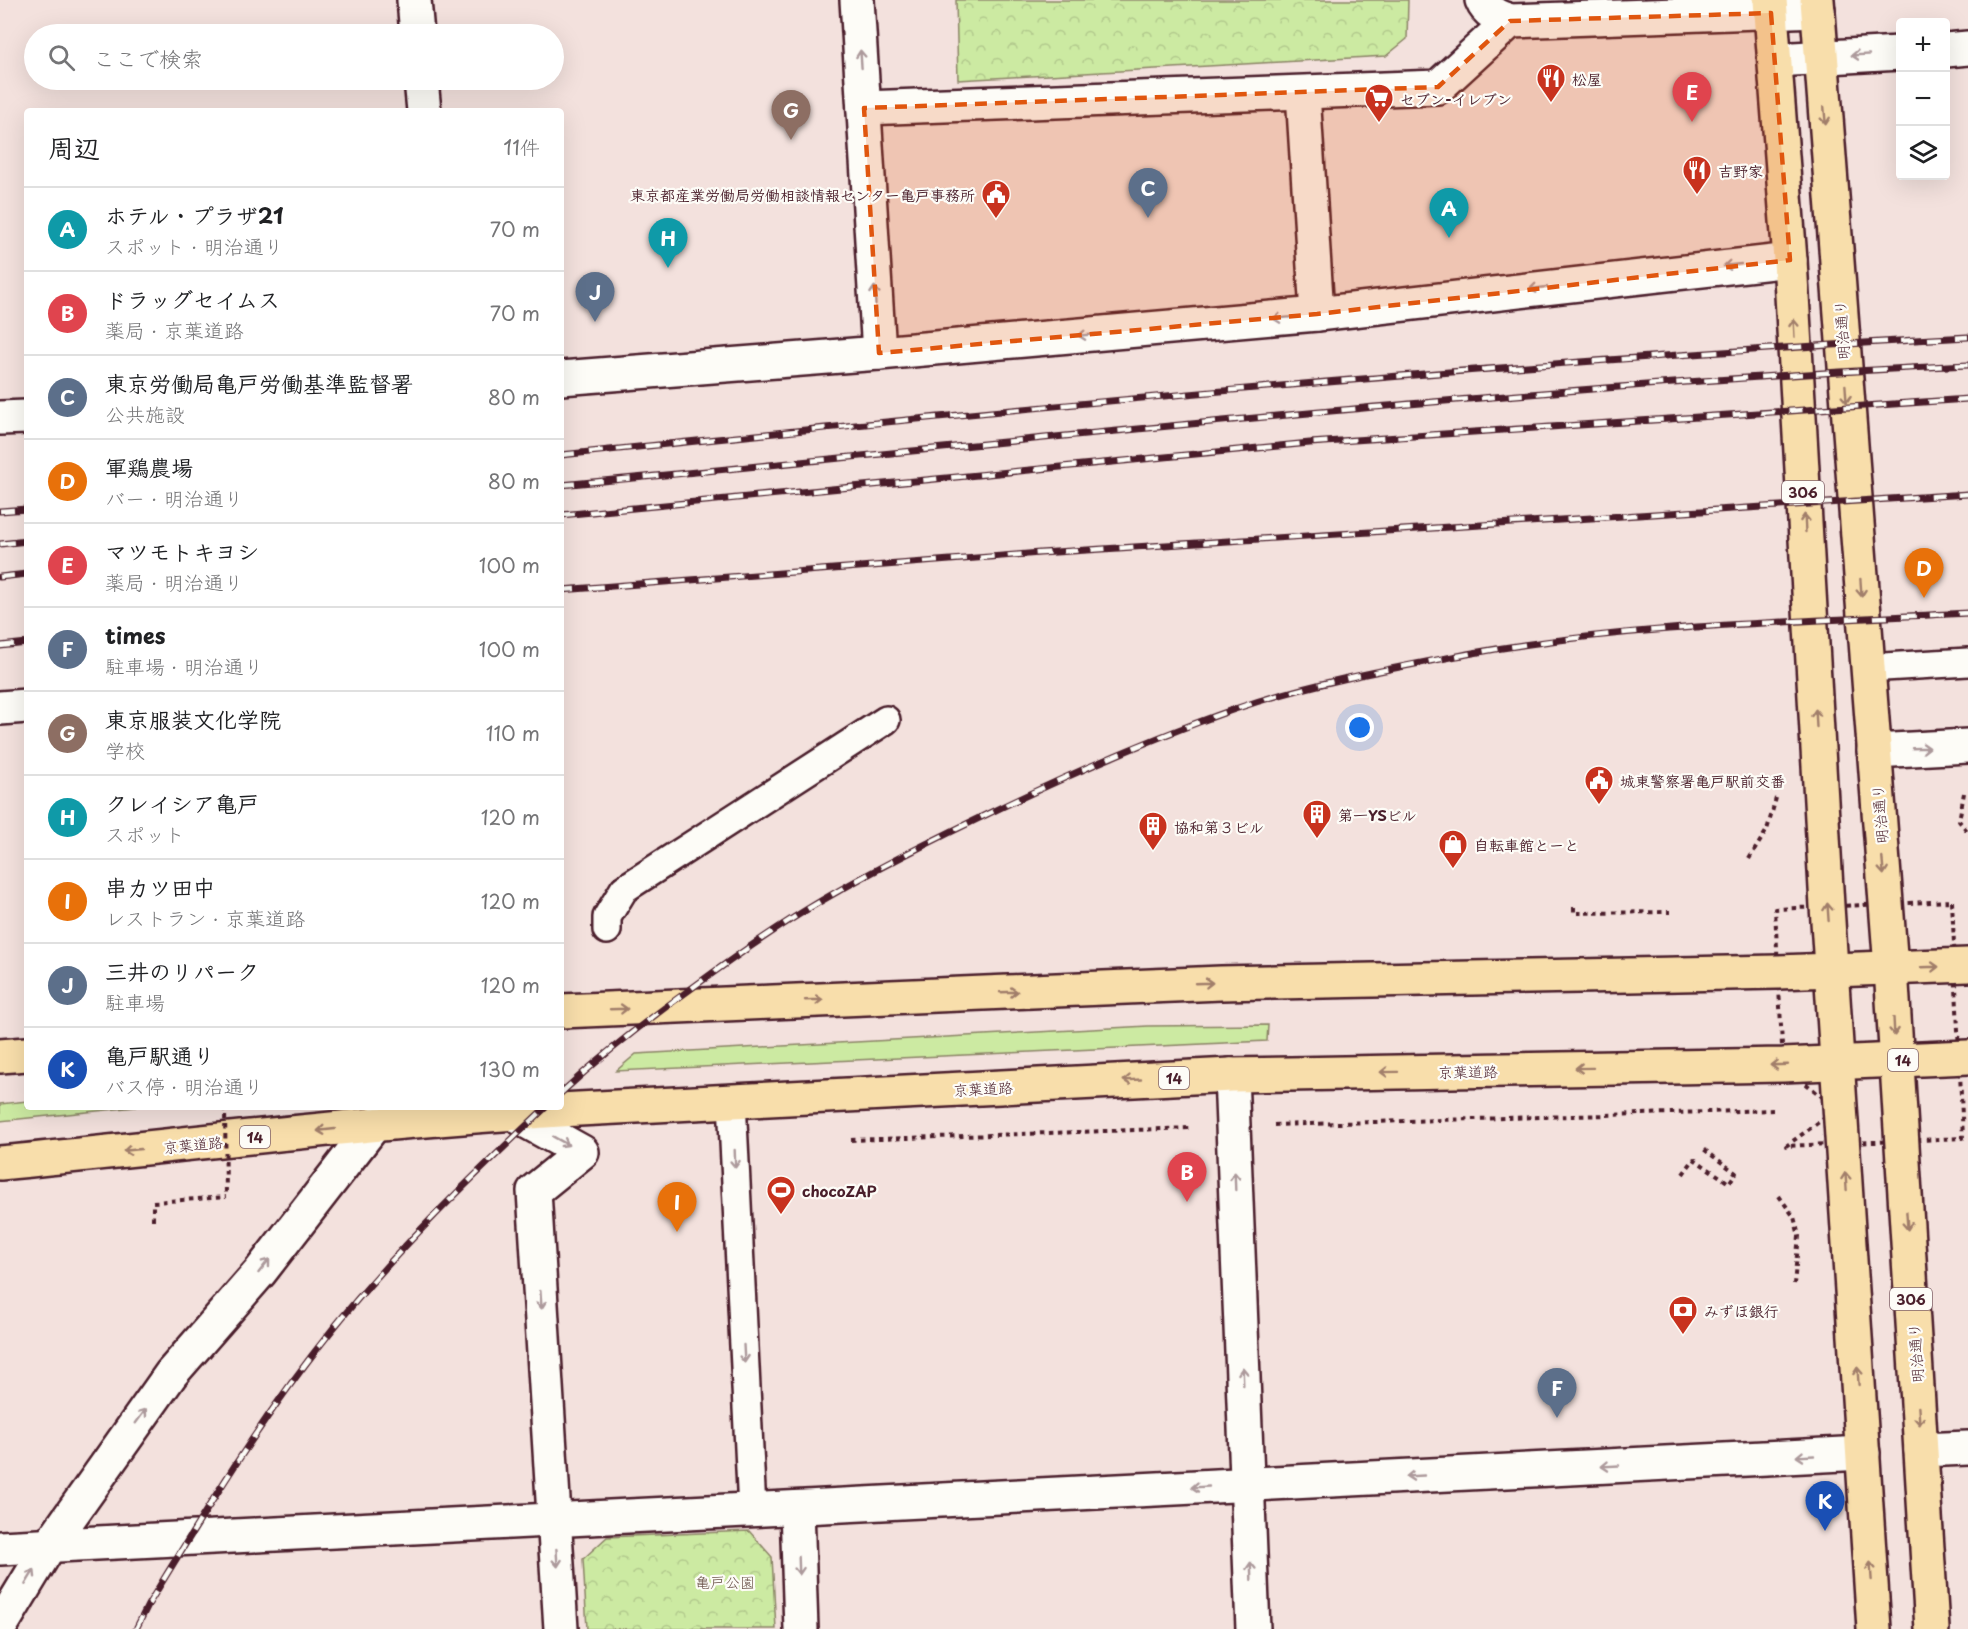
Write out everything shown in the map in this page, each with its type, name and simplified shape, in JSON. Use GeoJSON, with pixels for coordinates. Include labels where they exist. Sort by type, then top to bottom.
{"type":"FeatureCollection","features":[{"type":"Feature","properties":{"kind":"main road","name":"明治通り"},"geometry":{"type":"LineString","coordinates":[[1817,5],[1891,968],[1932,1629]]}},
{"type":"Feature","properties":{"kind":"main road","name":"306"},"geometry":{"type":"LineString","coordinates":[[1770,6],[1790,260],[1874,1629]]}},
{"type":"Feature","properties":{"kind":"main road"},"geometry":{"type":"LineString","coordinates":[[564,1011],[1221,983],[1832,971],[1968,965]]}},
{"type":"Feature","properties":{"kind":"main road"},"geometry":{"type":"LineString","coordinates":[[0,1056],[24,1054]]}},
{"type":"Feature","properties":{"kind":"main road","name":"京葉道路"},"geometry":{"type":"LineString","coordinates":[[564,1108],[1231,1075],[1838,1062],[1968,1057]]}},
{"type":"Feature","properties":{"kind":"main road","name":"京葉道路"},"geometry":{"type":"LineString","coordinates":[[0,1163],[385,1116],[510,1110]]}},
{"type":"Feature","properties":{"kind":"street"},"geometry":{"type":"LineString","coordinates":[[414,0],[416,24]]}},
{"type":"Feature","properties":{"kind":"street"},"geometry":{"type":"LineString","coordinates":[[857,0],[879,354]]}},
{"type":"Feature","properties":{"kind":"street"},"geometry":{"type":"LineString","coordinates":[[1482,0],[1485,7],[1496,17],[1510,21],[1572,10],[1817,5]]}},
{"type":"Feature","properties":{"kind":"street"},"geometry":{"type":"LineString","coordinates":[[864,108],[1438,87],[1510,21]]}},
{"type":"Feature","properties":{"kind":"street"},"geometry":{"type":"LineString","coordinates":[[1950,50],[1968,48]]}},
{"type":"Feature","properties":{"kind":"street"},"geometry":{"type":"LineString","coordinates":[[1775,60],[1896,52]]}},
{"type":"Feature","properties":{"kind":"street"},"geometry":{"type":"LineString","coordinates":[[422,90],[424,108]]}},
{"type":"Feature","properties":{"kind":"street"},"geometry":{"type":"LineString","coordinates":[[1303,93],[1317,314]]}},
{"type":"Feature","properties":{"kind":"street"},"geometry":{"type":"LineString","coordinates":[[564,378],[879,354],[1317,314],[1640,275],[1790,260]]}},
{"type":"Feature","properties":{"kind":"street"},"geometry":{"type":"LineString","coordinates":[[0,418],[24,417]]}},
{"type":"Feature","properties":{"kind":"street"},"geometry":{"type":"LineString","coordinates":[[0,708],[24,706]]}},
{"type":"Feature","properties":{"kind":"street"},"geometry":{"type":"LineString","coordinates":[[1874,751],[1968,746]]}},
{"type":"Feature","properties":{"kind":"street"},"geometry":{"type":"LineString","coordinates":[[1231,1075],[1253,1629]]}},
{"type":"Feature","properties":{"kind":"street"},"geometry":{"type":"LineString","coordinates":[[510,1110],[582,1152],[534,1191],[561,1629]]}},
{"type":"Feature","properties":{"kind":"street"},"geometry":{"type":"LineString","coordinates":[[0,1627],[49,1546],[171,1374],[260,1272],[385,1116]]}},
{"type":"Feature","properties":{"kind":"street"},"geometry":{"type":"LineString","coordinates":[[1921,1450],[1968,1448]]}},
{"type":"Feature","properties":{"kind":"street"},"geometry":{"type":"LineString","coordinates":[[0,1548],[1863,1453]]}},
{"type":"Feature","properties":{"kind":"street"},"geometry":{"type":"LineString","coordinates":[[797,1508],[801,1629]]}},
{"type":"Feature","properties":{"kind":"lane"},"geometry":{"type":"LineString","coordinates":[[1867,668],[1968,662]]}},
{"type":"Feature","properties":{"kind":"lane"},"geometry":{"type":"LineString","coordinates":[[607,930],[607,917],[624,889],[886,720]]}},
{"type":"Feature","properties":{"kind":"lane"},"geometry":{"type":"LineString","coordinates":[[732,1101],[752,1510]]}},
{"type":"Feature","properties":{"kind":"path"},"geometry":{"type":"LineString","coordinates":[[1749,859],[1767,830],[1774,810],[1776,789]]}},
{"type":"Feature","properties":{"kind":"path"},"geometry":{"type":"LineString","coordinates":[[1964,793],[1959,821],[1968,832]]}},
{"type":"Feature","properties":{"kind":"path"},"geometry":{"type":"LineString","coordinates":[[1574,907],[1574,913],[1670,912]]}},
{"type":"Feature","properties":{"kind":"path"},"geometry":{"type":"LineString","coordinates":[[1962,1106],[1968,1106]]}},
{"type":"Feature","properties":{"kind":"path"},"geometry":{"type":"LineString","coordinates":[[153,1220],[153,1202],[226,1197],[225,1110]]}},
{"type":"Feature","properties":{"kind":"path"},"geometry":{"type":"LineString","coordinates":[[1683,1174],[1694,1159],[1729,1183],[1736,1173],[1702,1148]]}},
{"type":"Feature","properties":{"kind":"path"},"geometry":{"type":"LineString","coordinates":[[1779,1196],[1794,1217],[1799,1236],[1794,1284]]}},
{"type":"Feature","properties":{"kind":"highlighted area"},"geometry":{"type":"Polygon","coordinates":[[[1771,13],[1790,260],[1317,314],[879,353],[864,108],[1438,87],[1510,21],[1771,13]]]}},
{"type":"Feature","properties":{"kind":"green space"},"geometry":{"type":"Polygon","coordinates":[[[956,0],[1408,0],[1407,39],[1386,56],[958,80],[956,0]]]}},
{"type":"Feature","properties":{"kind":"green space"},"geometry":{"type":"Polygon","coordinates":[[[1268,1025],[1267,1041],[616,1071],[636,1054],[1148,1026],[1268,1025]]]}},
{"type":"Feature","properties":{"kind":"green space"},"geometry":{"type":"Polygon","coordinates":[[[24,1101],[24,1110],[107,1110],[0,1121],[0,1104],[24,1101]]]}},
{"type":"Feature","properties":{"kind":"green space","name":"亀戸公園"},"geometry":{"type":"Polygon","coordinates":[[[749,1531],[772,1557],[776,1629],[587,1629],[583,1559],[607,1537],[749,1531]]]}},
{"type":"Feature","properties":{"kind":"railway"},"geometry":{"type":"LineString","coordinates":[[564,455],[1264,387],[1616,360],[1968,337]]}},
{"type":"Feature","properties":{"kind":"railway"},"geometry":{"type":"LineString","coordinates":[[564,485],[1440,401],[1616,387],[1968,365]]}},
{"type":"Feature","properties":{"kind":"railway"},"geometry":{"type":"LineString","coordinates":[[564,515],[1310,443],[1968,399]]}},
{"type":"Feature","properties":{"kind":"railway"},"geometry":{"type":"LineString","coordinates":[[564,590],[1040,553],[1968,494]]}},
{"type":"Feature","properties":{"kind":"railway"},"geometry":{"type":"LineString","coordinates":[[0,511],[24,509]]}},
{"type":"Feature","properties":{"kind":"railway"},"geometry":{"type":"LineString","coordinates":[[0,544],[24,541]]}},
{"type":"Feature","properties":{"kind":"railway"},"geometry":{"type":"LineString","coordinates":[[0,577],[24,574]]}},
{"type":"Feature","properties":{"kind":"railway"},"geometry":{"type":"LineString","coordinates":[[564,1090],[675,1000],[777,929],[847,886],[932,841],[1071,775],[1235,709],[1293,691],[1352,677],[1534,643],[1720,625],[1968,613]]}},
{"type":"Feature","properties":{"kind":"railway"},"geometry":{"type":"LineString","coordinates":[[0,646],[24,643]]}},
{"type":"Feature","properties":{"kind":"railway"},"geometry":{"type":"LineString","coordinates":[[136,1629],[191,1534],[306,1363],[382,1271],[462,1187],[543,1110]]}},
{"type":"Feature","properties":{"kind":"place","name":"松屋"},"geometry":{"type":"Point","coordinates":[1551,104]}},
{"type":"Feature","properties":{"kind":"place","name":"マツモトキヨシ"},"geometry":{"type":"Point","coordinates":[1692,122]}},
{"type":"Feature","properties":{"kind":"place","name":"セブン-イレブン"},"geometry":{"type":"Point","coordinates":[1379,124]}},
{"type":"Feature","properties":{"kind":"place","name":"東京服装文化学院"},"geometry":{"type":"Point","coordinates":[791,140]}},
{"type":"Feature","properties":{"kind":"place","name":"吉野家"},"geometry":{"type":"Point","coordinates":[1697,196]}},
{"type":"Feature","properties":{"kind":"place","name":"東京労働局亀戸労働基準監督署"},"geometry":{"type":"Point","coordinates":[1148,218]}},
{"type":"Feature","properties":{"kind":"place","name":"東京都産業労働局労働相談情報センター亀戸事務所"},"geometry":{"type":"Point","coordinates":[996,220]}},
{"type":"Feature","properties":{"kind":"place","name":"ホテル・プラザ21"},"geometry":{"type":"Point","coordinates":[1449,238]}},
{"type":"Feature","properties":{"kind":"place","name":"クレイシア亀戸"},"geometry":{"type":"Point","coordinates":[668,268]}},
{"type":"Feature","properties":{"kind":"place","name":"三井のリパーク"},"geometry":{"type":"Point","coordinates":[595,322]}},
{"type":"Feature","properties":{"kind":"place","name":"軍鶏農場"},"geometry":{"type":"Point","coordinates":[1924,598]}},
{"type":"Feature","properties":{"kind":"place","name":"城東警察署亀戸駅前交番"},"geometry":{"type":"Point","coordinates":[1599,806]}},
{"type":"Feature","properties":{"kind":"place","name":"第一YSビル"},"geometry":{"type":"Point","coordinates":[1317,840]}},
{"type":"Feature","properties":{"kind":"place","name":"協和第３ビル"},"geometry":{"type":"Point","coordinates":[1153,852]}},
{"type":"Feature","properties":{"kind":"place","name":"自転車館とーと"},"geometry":{"type":"Point","coordinates":[1453,870]}},
{"type":"Feature","properties":{"kind":"place","name":"ドラッグセイムス"},"geometry":{"type":"Point","coordinates":[1187,1202]}},
{"type":"Feature","properties":{"kind":"place","name":"chocoZAP"},"geometry":{"type":"Point","coordinates":[781,1216]}},
{"type":"Feature","properties":{"kind":"place","name":"串カツ田中"},"geometry":{"type":"Point","coordinates":[677,1232]}},
{"type":"Feature","properties":{"kind":"place","name":"みずほ銀行"},"geometry":{"type":"Point","coordinates":[1683,1336]}},
{"type":"Feature","properties":{"kind":"place","name":"times"},"geometry":{"type":"Point","coordinates":[1557,1418]}},
{"type":"Feature","properties":{"kind":"place","name":"亀戸駅通り"},"geometry":{"type":"Point","coordinates":[1825,1531]}}]}
